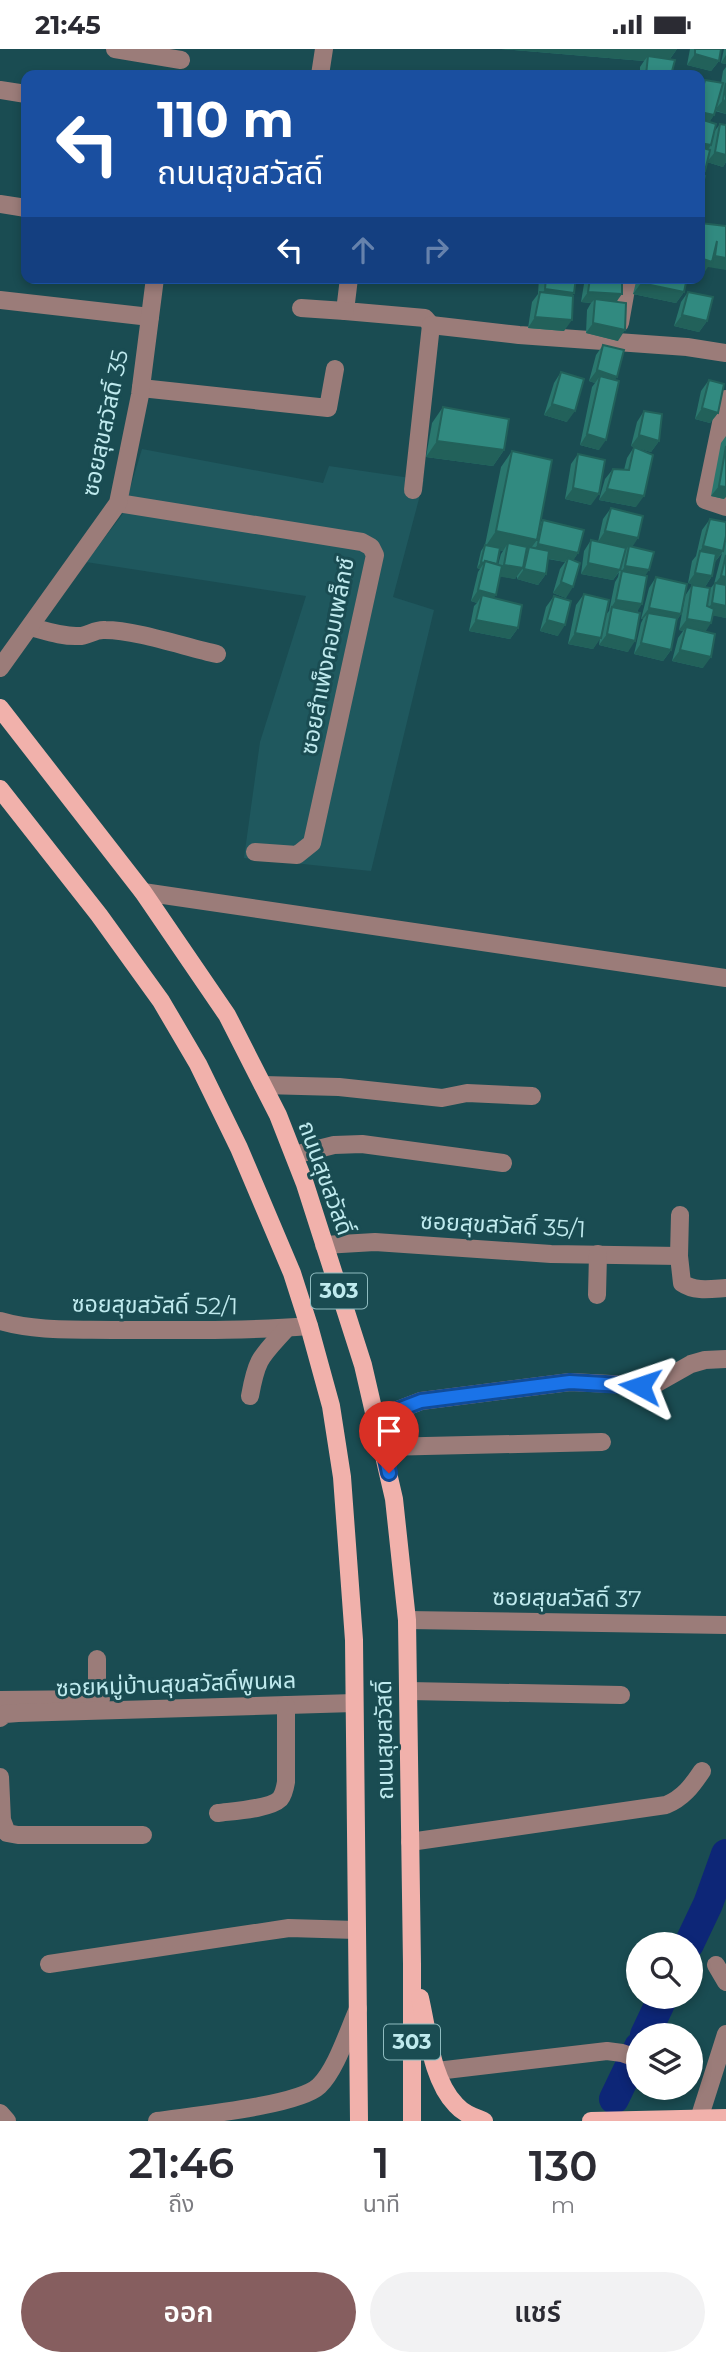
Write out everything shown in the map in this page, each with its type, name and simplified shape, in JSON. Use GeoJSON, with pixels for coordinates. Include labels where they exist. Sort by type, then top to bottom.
{"type":"FeatureCollection","features":[{"type":"Feature","properties":{"kind":"main road","name":"ถนนสุขสวัสดิ์"},"geometry":{"type":"LineString","coordinates":[[0,708],[142,892],[227,1015],[278,1115],[294,1155],[363,1365],[394,1499],[407,1620],[412,2121]]}},
{"type":"Feature","properties":{"kind":"main road","name":"ถนนสุขสวัสดิ์"},"geometry":{"type":"LineString","coordinates":[[3,801],[99,915],[161,1001],[198,1064],[244,1161],[292,1273],[331,1406],[342,1477],[354,1640],[359,2121]]}},
{"type":"Feature","properties":{"kind":"main road"},"geometry":{"type":"LineString","coordinates":[[412,1964],[437,2071],[445,2091],[468,2115],[484,2121]]}},
{"type":"Feature","properties":{"kind":"main road"},"geometry":{"type":"LineString","coordinates":[[591,2121],[726,2118]]}},
{"type":"Feature","properties":{"kind":"street"},"geometry":{"type":"LineString","coordinates":[[115,49],[181,61]]}},
{"type":"Feature","properties":{"kind":"street"},"geometry":{"type":"LineString","coordinates":[[321,70],[324,49]]}},
{"type":"Feature","properties":{"kind":"street"},"geometry":{"type":"LineString","coordinates":[[0,90],[21,93]]}},
{"type":"Feature","properties":{"kind":"street"},"geometry":{"type":"LineString","coordinates":[[0,204],[21,207]]}},
{"type":"Feature","properties":{"kind":"street","name":"ซอยสุขสวัสดิ์ 35"},"geometry":{"type":"LineString","coordinates":[[0,669],[118,503],[141,388],[154,284]]}},
{"type":"Feature","properties":{"kind":"street"},"geometry":{"type":"LineString","coordinates":[[345,311],[348,284]]}},
{"type":"Feature","properties":{"kind":"street"},"geometry":{"type":"LineString","coordinates":[[618,341],[627,284]]}},
{"type":"Feature","properties":{"kind":"street"},"geometry":{"type":"LineString","coordinates":[[0,300],[150,317]]}},
{"type":"Feature","properties":{"kind":"street"},"geometry":{"type":"LineString","coordinates":[[301,308],[425,318],[431,325],[519,335],[618,341],[726,353]]}},
{"type":"Feature","properties":{"kind":"street"},"geometry":{"type":"LineString","coordinates":[[413,490],[431,325]]}},
{"type":"Feature","properties":{"kind":"street"},"geometry":{"type":"LineString","coordinates":[[141,388],[328,408],[335,369]]}},
{"type":"Feature","properties":{"kind":"street"},"geometry":{"type":"LineString","coordinates":[[726,399],[713,451],[705,500],[726,507]]}},
{"type":"Feature","properties":{"kind":"street","name":"ซอยสำเพ็งคอมเพล็กซ์"},"geometry":{"type":"LineString","coordinates":[[118,503],[362,542],[371,547],[375,555],[312,843],[297,855],[255,852]]}},
{"type":"Feature","properties":{"kind":"street"},"geometry":{"type":"LineString","coordinates":[[31,627],[71,636],[83,636],[104,629],[217,654]]}},
{"type":"Feature","properties":{"kind":"street"},"geometry":{"type":"LineString","coordinates":[[142,892],[726,978]]}},
{"type":"Feature","properties":{"kind":"street"},"geometry":{"type":"LineString","coordinates":[[262,1085],[339,1087],[442,1098],[467,1093],[532,1096]]}},
{"type":"Feature","properties":{"kind":"street"},"geometry":{"type":"LineString","coordinates":[[294,1155],[334,1145],[362,1144],[503,1163]]}},
{"type":"Feature","properties":{"kind":"street"},"geometry":{"type":"LineString","coordinates":[[680,1215],[679,1256],[682,1283],[688,1287],[726,1289]]}},
{"type":"Feature","properties":{"kind":"street","name":"ซอยสุขสวัสดิ์ 35/1"},"geometry":{"type":"LineString","coordinates":[[324,1245],[376,1242],[551,1254],[679,1256]]}},
{"type":"Feature","properties":{"kind":"street"},"geometry":{"type":"LineString","coordinates":[[597,1295],[598,1254]]}},
{"type":"Feature","properties":{"kind":"street","name":"ซอยสุขสวัสดิ์ 52/1"},"geometry":{"type":"LineString","coordinates":[[0,1321],[19,1326],[68,1329],[258,1330],[309,1326]]}},
{"type":"Feature","properties":{"kind":"street"},"geometry":{"type":"LineString","coordinates":[[250,1396],[256,1366],[261,1356],[286,1328]]}},
{"type":"Feature","properties":{"kind":"street"},"geometry":{"type":"LineString","coordinates":[[377,1418],[421,1401],[570,1382],[652,1386],[691,1364],[726,1359]]}},
{"type":"Feature","properties":{"kind":"street"},"geometry":{"type":"LineString","coordinates":[[383,1447],[602,1442]]}},
{"type":"Feature","properties":{"kind":"street","name":"ซอยสุขสวัสดิ์ 37"},"geometry":{"type":"LineString","coordinates":[[407,1620],[726,1625]]}},
{"type":"Feature","properties":{"kind":"street"},"geometry":{"type":"LineString","coordinates":[[97,1659],[97,1699]]}},
{"type":"Feature","properties":{"kind":"street"},"geometry":{"type":"LineString","coordinates":[[409,1691],[621,1695]]}},
{"type":"Feature","properties":{"kind":"street"},"geometry":{"type":"LineString","coordinates":[[0,1700],[354,1698]]}},
{"type":"Feature","properties":{"kind":"street","name":"ซอยหมู่บ้านสุขสวัสดิ์พูนผล"},"geometry":{"type":"LineString","coordinates":[[0,1718],[5,1714],[18,1713],[286,1705],[354,1698]]}},
{"type":"Feature","properties":{"kind":"street"},"geometry":{"type":"LineString","coordinates":[[218,1813],[269,1805],[278,1801],[284,1793],[286,1705]]}},
{"type":"Feature","properties":{"kind":"street"},"geometry":{"type":"LineString","coordinates":[[410,1842],[667,1805],[688,1791],[702,1771]]}},
{"type":"Feature","properties":{"kind":"street"},"geometry":{"type":"LineString","coordinates":[[0,1777],[2,1820],[7,1833],[143,1835]]}},
{"type":"Feature","properties":{"kind":"street"},"geometry":{"type":"LineString","coordinates":[[49,1964],[289,1928],[356,1930]]}},
{"type":"Feature","properties":{"kind":"street"},"geometry":{"type":"LineString","coordinates":[[716,1965],[726,1982]]}},
{"type":"Feature","properties":{"kind":"street"},"geometry":{"type":"LineString","coordinates":[[157,2121],[289,2101],[318,2087],[328,2075],[358,2009]]}},
{"type":"Feature","properties":{"kind":"street"},"geometry":{"type":"LineString","coordinates":[[699,2119],[726,2034]]}},
{"type":"Feature","properties":{"kind":"street"},"geometry":{"type":"LineString","coordinates":[[437,2071],[607,2051],[626,2055]]}},
{"type":"Feature","properties":{"kind":"street"},"geometry":{"type":"LineString","coordinates":[[0,2113],[7,2121]]}},
{"type":"Feature","properties":{"kind":"shaded area"},"geometry":{"type":"Polygon","coordinates":[[[142,449],[323,483],[329,466],[424,480],[393,597],[434,610],[371,871],[244,858],[260,742],[306,596],[86,562],[122,515],[142,449]]]}},
{"type":"Feature","properties":{"kind":"building"},"geometry":{"type":"Polygon","coordinates":[[[695,49],[721,49],[719,61],[695,54],[695,49]]]}},
{"type":"Feature","properties":{"kind":"building"},"geometry":{"type":"Polygon","coordinates":[[[648,56],[675,60],[672,70],[647,70],[648,56]]]}},
{"type":"Feature","properties":{"kind":"building"},"geometry":{"type":"Polygon","coordinates":[[[705,80],[723,83],[714,115],[705,113],[705,80]]]}},
{"type":"Feature","properties":{"kind":"building"},"geometry":{"type":"Polygon","coordinates":[[[705,121],[716,124],[711,145],[705,144],[705,121]]]}},
{"type":"Feature","properties":{"kind":"building"},"geometry":{"type":"Polygon","coordinates":[[[720,124],[726,125],[726,155],[715,152],[720,124]]]}},
{"type":"Feature","properties":{"kind":"building"},"geometry":{"type":"Polygon","coordinates":[[[705,148],[710,150],[705,171],[705,148]]]}},
{"type":"Feature","properties":{"kind":"building"},"geometry":{"type":"Polygon","coordinates":[[[705,224],[726,226],[726,258],[715,256],[717,241],[712,262],[705,260],[705,224]]]}},
{"type":"Feature","properties":{"kind":"building"},"geometry":{"type":"Polygon","coordinates":[[[545,284],[575,284],[574,293],[545,289],[545,284]]]}},
{"type":"Feature","properties":{"kind":"building"},"geometry":{"type":"Polygon","coordinates":[[[589,284],[622,284],[622,294],[588,292],[589,284]]]}},
{"type":"Feature","properties":{"kind":"building"},"geometry":{"type":"Polygon","coordinates":[[[646,284],[686,284],[684,292],[646,284]]]}},
{"type":"Feature","properties":{"kind":"building"},"geometry":{"type":"Polygon","coordinates":[[[540,292],[573,296],[572,320],[535,317],[540,292]]]}},
{"type":"Feature","properties":{"kind":"building"},"geometry":{"type":"Polygon","coordinates":[[[688,292],[713,297],[707,321],[682,315],[688,292]]]}},
{"type":"Feature","properties":{"kind":"building"},"geometry":{"type":"Polygon","coordinates":[[[595,299],[626,303],[625,330],[593,323],[595,299]]]}},
{"type":"Feature","properties":{"kind":"building"},"geometry":{"type":"Polygon","coordinates":[[[603,345],[624,350],[617,377],[597,370],[603,345]]]}},
{"type":"Feature","properties":{"kind":"building"},"geometry":{"type":"Polygon","coordinates":[[[561,372],[584,379],[575,411],[552,404],[561,372]]]}},
{"type":"Feature","properties":{"kind":"building"},"geometry":{"type":"Polygon","coordinates":[[[600,376],[619,381],[606,440],[587,434],[600,376]]]}},
{"type":"Feature","properties":{"kind":"building"},"geometry":{"type":"Polygon","coordinates":[[[709,380],[724,384],[718,413],[702,408],[709,380]]]}},
{"type":"Feature","properties":{"kind":"building"},"geometry":{"type":"Polygon","coordinates":[[[443,407],[509,419],[504,450],[437,441],[443,407]]]}},
{"type":"Feature","properties":{"kind":"building"},"geometry":{"type":"Polygon","coordinates":[[[644,411],[662,414],[659,441],[639,435],[644,411]]]}},
{"type":"Feature","properties":{"kind":"building"},"geometry":{"type":"Polygon","coordinates":[[[726,446],[726,487],[719,486],[726,446]]]}},
{"type":"Feature","properties":{"kind":"building"},"geometry":{"type":"Polygon","coordinates":[[[634,447],[653,455],[644,496],[607,489],[613,469],[629,470],[634,447]]]}},
{"type":"Feature","properties":{"kind":"building"},"geometry":{"type":"Polygon","coordinates":[[[512,451],[552,460],[537,540],[496,531],[512,451]]]}},
{"type":"Feature","properties":{"kind":"building"},"geometry":{"type":"Polygon","coordinates":[[[578,454],[605,460],[599,494],[573,488],[578,454]]]}},
{"type":"Feature","properties":{"kind":"building"},"geometry":{"type":"Polygon","coordinates":[[[611,508],[643,516],[638,538],[605,531],[611,508]]]}},
{"type":"Feature","properties":{"kind":"building"},"geometry":{"type":"Polygon","coordinates":[[[710,519],[726,522],[723,551],[703,546],[710,519]]]}},
{"type":"Feature","properties":{"kind":"building"},"geometry":{"type":"Polygon","coordinates":[[[543,520],[584,530],[578,553],[538,544],[543,520]]]}},
{"type":"Feature","properties":{"kind":"building"},"geometry":{"type":"Polygon","coordinates":[[[591,540],[626,548],[620,570],[588,563],[591,540]]]}},
{"type":"Feature","properties":{"kind":"building"},"geometry":{"type":"Polygon","coordinates":[[[508,543],[527,547],[523,568],[504,565],[508,543]]]}},
{"type":"Feature","properties":{"kind":"building"},"geometry":{"type":"Polygon","coordinates":[[[485,545],[500,548],[497,564],[481,562],[485,545]]]}},
{"type":"Feature","properties":{"kind":"building"},"geometry":{"type":"Polygon","coordinates":[[[629,546],[654,552],[649,570],[625,566],[629,546]]]}},
{"type":"Feature","properties":{"kind":"building"},"geometry":{"type":"Polygon","coordinates":[[[529,547],[549,551],[546,574],[524,569],[529,547]]]}},
{"type":"Feature","properties":{"kind":"building"},"geometry":{"type":"Polygon","coordinates":[[[700,551],[716,554],[712,576],[695,573],[700,551]]]}},
{"type":"Feature","properties":{"kind":"building"},"geometry":{"type":"Polygon","coordinates":[[[726,555],[726,577],[721,576],[726,555]]]}},
{"type":"Feature","properties":{"kind":"building"},"geometry":{"type":"Polygon","coordinates":[[[568,558],[580,563],[573,587],[561,582],[568,558]]]}},
{"type":"Feature","properties":{"kind":"building"},"geometry":{"type":"Polygon","coordinates":[[[485,561],[502,566],[496,595],[478,590],[485,561]]]}},
{"type":"Feature","properties":{"kind":"building"},"geometry":{"type":"Polygon","coordinates":[[[622,571],[647,576],[642,604],[616,600],[622,571]]]}},
{"type":"Feature","properties":{"kind":"building"},"geometry":{"type":"Polygon","coordinates":[[[656,577],[687,584],[681,614],[649,608],[656,577]]]}},
{"type":"Feature","properties":{"kind":"building"},"geometry":{"type":"Polygon","coordinates":[[[715,583],[726,585],[726,606],[712,603],[715,583]]]}},
{"type":"Feature","properties":{"kind":"building"},"geometry":{"type":"Polygon","coordinates":[[[692,585],[710,588],[707,606],[714,609],[711,623],[687,619],[692,585]]]}},
{"type":"Feature","properties":{"kind":"building"},"geometry":{"type":"Polygon","coordinates":[[[584,594],[609,600],[601,638],[575,633],[584,594]]]}},
{"type":"Feature","properties":{"kind":"building"},"geometry":{"type":"Polygon","coordinates":[[[482,595],[522,605],[518,628],[476,620],[482,595]]]}},
{"type":"Feature","properties":{"kind":"building"},"geometry":{"type":"Polygon","coordinates":[[[554,596],[571,601],[565,625],[547,620],[554,596]]]}},
{"type":"Feature","properties":{"kind":"building"},"geometry":{"type":"Polygon","coordinates":[[[612,607],[640,613],[635,641],[607,634],[612,607]]]}},
{"type":"Feature","properties":{"kind":"building"},"geometry":{"type":"Polygon","coordinates":[[[648,613],[677,618],[671,650],[641,643],[648,613]]]}},
{"type":"Feature","properties":{"kind":"building"},"geometry":{"type":"Polygon","coordinates":[[[686,627],[715,634],[711,657],[680,650],[686,627]]]}},
{"type":"Feature","properties":{"kind":"waterway"},"geometry":{"type":"LineString","coordinates":[[695,1932],[726,1854]]}},
{"type":"Feature","properties":{"kind":"waterway"},"geometry":{"type":"LineString","coordinates":[[651,2023],[657,2009]]}},
{"type":"Feature","properties":{"kind":"waterway"},"geometry":{"type":"LineString","coordinates":[[614,2099],[626,2074]]}},
{"type":"Feature","properties":{"kind":"route"},"geometry":{"type":"LineString","coordinates":[[389,1473],[377,1418],[421,1401],[570,1382],[640,1386]]}}]}
